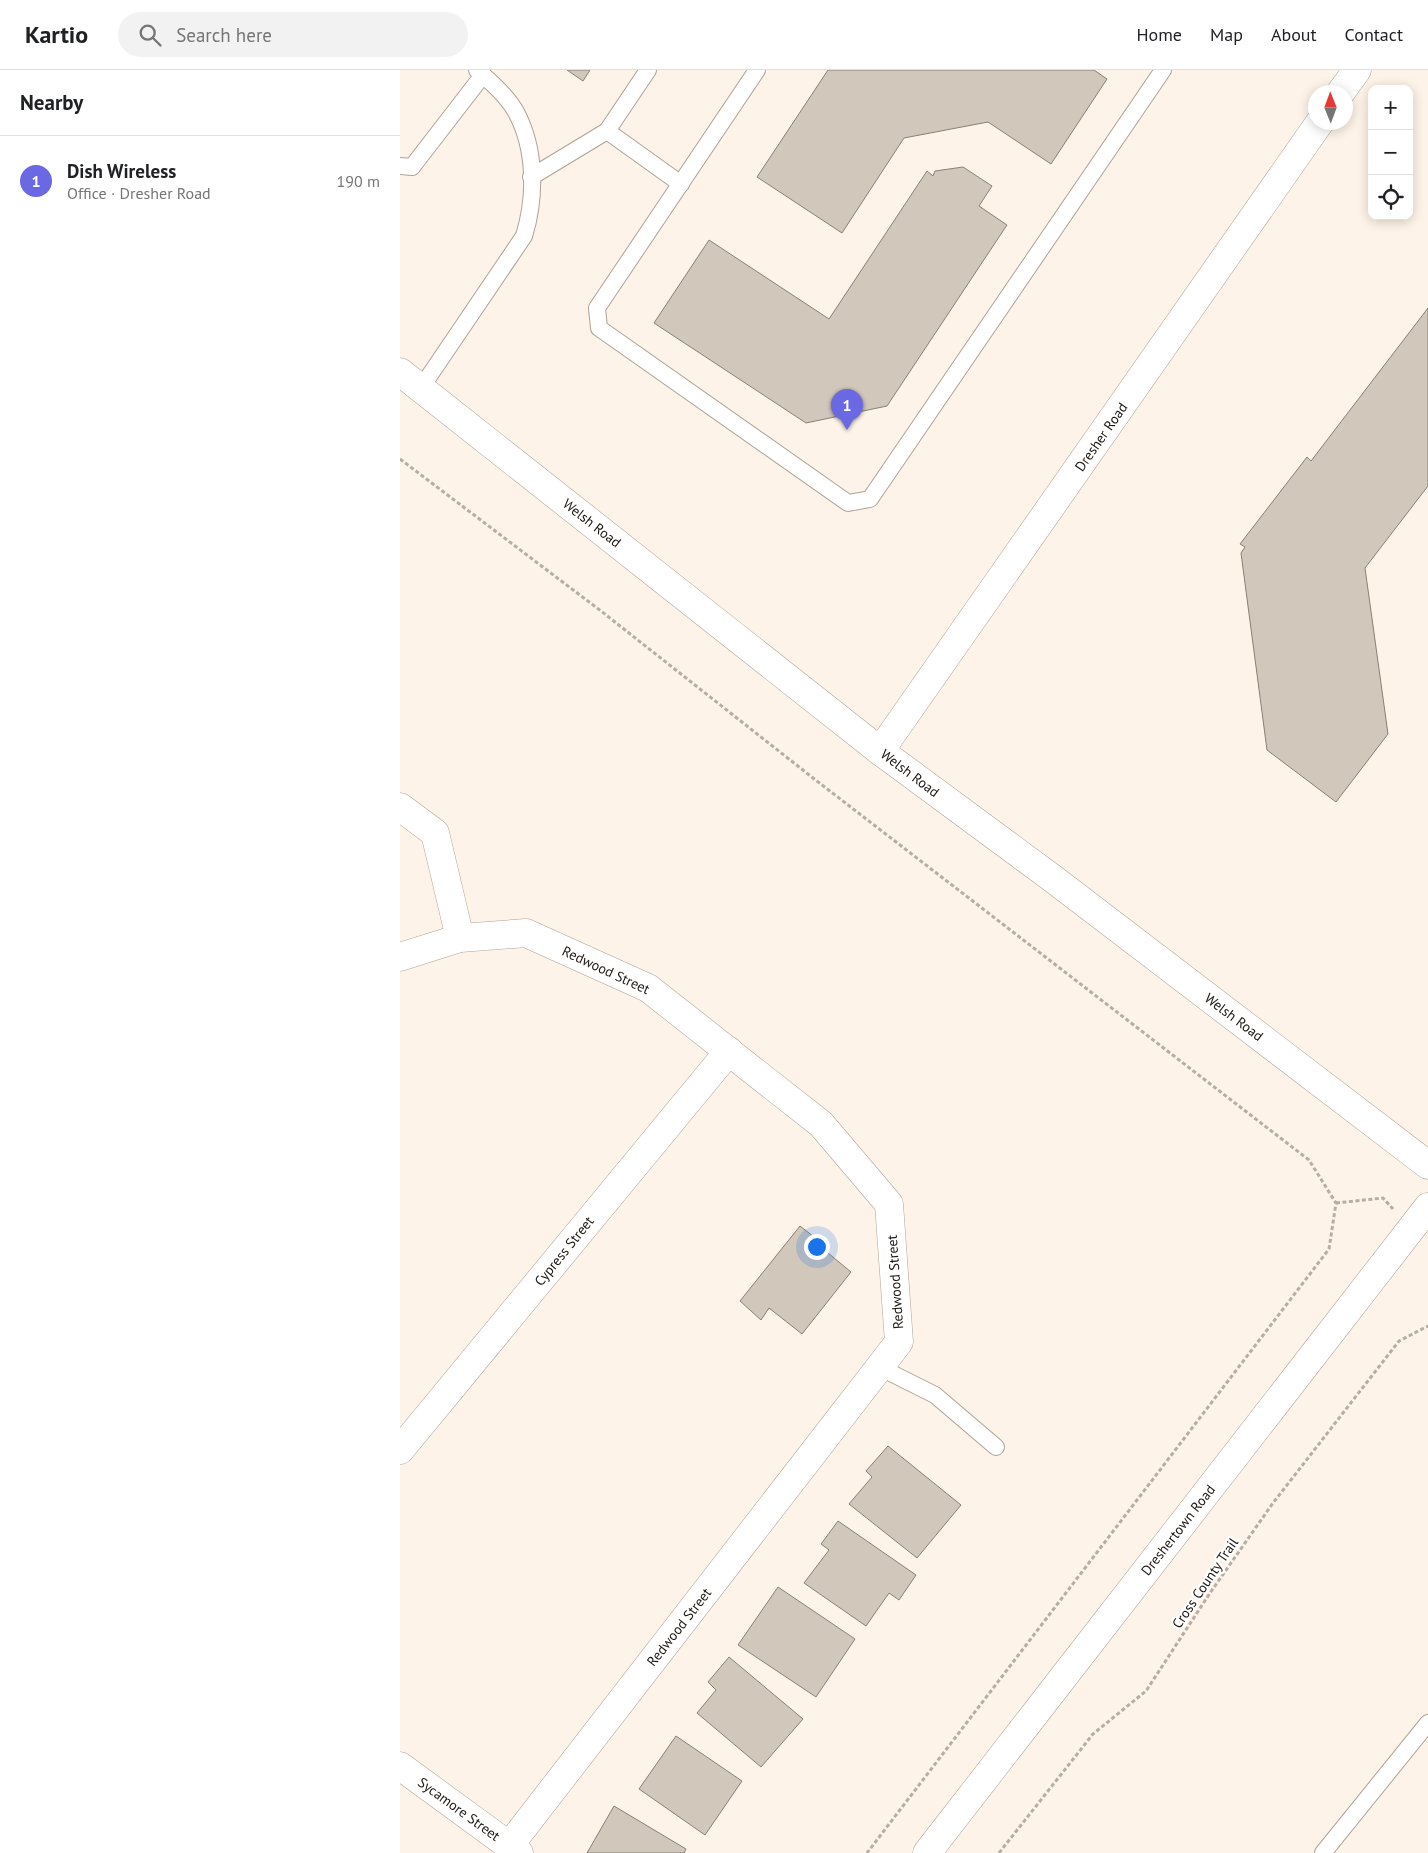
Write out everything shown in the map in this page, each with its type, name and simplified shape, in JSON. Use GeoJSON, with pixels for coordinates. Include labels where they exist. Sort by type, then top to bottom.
{"type":"FeatureCollection","features":[{"type":"Feature","properties":{"kind":"main road"},"geometry":{"type":"LineString","coordinates":[[1346,85],[1357,70]]}},
{"type":"Feature","properties":{"kind":"main road","name":"Dresher Road"},"geometry":{"type":"LineString","coordinates":[[880,751],[1314,130]]}},
{"type":"Feature","properties":{"kind":"main road","name":"Welsh Road"},"geometry":{"type":"LineString","coordinates":[[410,380],[880,751],[1060,884],[1428,1165]]}},
{"type":"Feature","properties":{"kind":"main road"},"geometry":{"type":"LineString","coordinates":[[400,806],[435,833],[460,938]]}},
{"type":"Feature","properties":{"kind":"main road","name":"Redwood Street"},"geometry":{"type":"LineString","coordinates":[[400,957],[460,938],[526,933],[648,988],[821,1124],[889,1204],[899,1342],[514,1849]]}},
{"type":"Feature","properties":{"kind":"main road","name":"Cypress Street"},"geometry":{"type":"LineString","coordinates":[[400,1450],[729,1051]]}},
{"type":"Feature","properties":{"kind":"main road","name":"Dreshertown Road"},"geometry":{"type":"LineString","coordinates":[[927,1853],[1428,1207]]}},
{"type":"Feature","properties":{"kind":"main road","name":"Sycamore Street"},"geometry":{"type":"LineString","coordinates":[[400,1766],[514,1849]]}},
{"type":"Feature","properties":{"kind":"lane"},"geometry":{"type":"LineString","coordinates":[[531,178],[607,131],[648,70]]}},
{"type":"Feature","properties":{"kind":"lane"},"geometry":{"type":"LineString","coordinates":[[757,70],[597,308],[599,328],[848,503],[870,499],[1163,70]]}},
{"type":"Feature","properties":{"kind":"lane"},"geometry":{"type":"LineString","coordinates":[[400,166],[412,167],[480,72],[516,112],[524,130],[530,156],[533,198],[524,236],[410,380]]}},
{"type":"Feature","properties":{"kind":"lane"},"geometry":{"type":"LineString","coordinates":[[607,131],[680,184]]}},
{"type":"Feature","properties":{"kind":"lane"},"geometry":{"type":"LineString","coordinates":[[879,1367],[935,1395],[996,1446]]}},
{"type":"Feature","properties":{"kind":"lane"},"geometry":{"type":"LineString","coordinates":[[1323,1853],[1428,1723]]}},
{"type":"Feature","properties":{"kind":"path"},"geometry":{"type":"LineString","coordinates":[[400,459],[601,611],[821,784],[1309,1160],[1336,1203],[1329,1250],[867,1853]]}},
{"type":"Feature","properties":{"kind":"path","name":"Cross County Trail"},"geometry":{"type":"LineString","coordinates":[[999,1853],[1093,1734],[1146,1691],[1210,1592],[1273,1503],[1399,1341],[1428,1326]]}},
{"type":"Feature","properties":{"kind":"building"},"geometry":{"type":"Polygon","coordinates":[[[567,70],[590,70],[583,81],[567,70]]]}},
{"type":"Feature","properties":{"kind":"building"},"geometry":{"type":"Polygon","coordinates":[[[828,70],[1094,70],[1107,79],[1051,164],[988,122],[904,138],[842,233],[757,177],[828,70]]]}},
{"type":"Feature","properties":{"kind":"building"},"geometry":{"type":"Polygon","coordinates":[[[963,167],[992,186],[979,206],[1007,225],[887,406],[806,423],[654,323],[709,240],[829,319],[927,171],[933,176],[935,171],[963,167]]]}},
{"type":"Feature","properties":{"kind":"building"},"geometry":{"type":"Polygon","coordinates":[[[1428,308],[1428,486],[1365,568],[1388,734],[1336,802],[1267,750],[1241,553],[1245,547],[1240,544],[1307,457],[1311,461],[1428,308]]]}},
{"type":"Feature","properties":{"kind":"building"},"geometry":{"type":"Polygon","coordinates":[[[800,1226],[823,1244],[822,1248],[851,1272],[802,1334],[769,1308],[761,1320],[740,1301],[800,1226]]]}},
{"type":"Feature","properties":{"kind":"building"},"geometry":{"type":"Polygon","coordinates":[[[888,1446],[961,1505],[917,1558],[849,1504],[872,1477],[866,1471],[888,1446]]]}},
{"type":"Feature","properties":{"kind":"building"},"geometry":{"type":"Polygon","coordinates":[[[838,1521],[916,1575],[899,1600],[889,1593],[866,1626],[804,1583],[829,1550],[821,1544],[838,1521]]]}},
{"type":"Feature","properties":{"kind":"building"},"geometry":{"type":"Polygon","coordinates":[[[778,1587],[855,1639],[816,1697],[738,1645],[778,1587]]]}},
{"type":"Feature","properties":{"kind":"building"},"geometry":{"type":"Polygon","coordinates":[[[729,1657],[803,1719],[761,1767],[697,1713],[716,1690],[708,1682],[729,1657]]]}},
{"type":"Feature","properties":{"kind":"building"},"geometry":{"type":"Polygon","coordinates":[[[676,1736],[742,1781],[705,1835],[639,1789],[676,1736]]]}},
{"type":"Feature","properties":{"kind":"building"},"geometry":{"type":"Polygon","coordinates":[[[614,1806],[686,1849],[684,1853],[587,1853],[614,1806]]]}},
{"type":"Feature","properties":{"kind":"place","name":"Dish Wireless"},"geometry":{"type":"Point","coordinates":[847,430]}}]}
